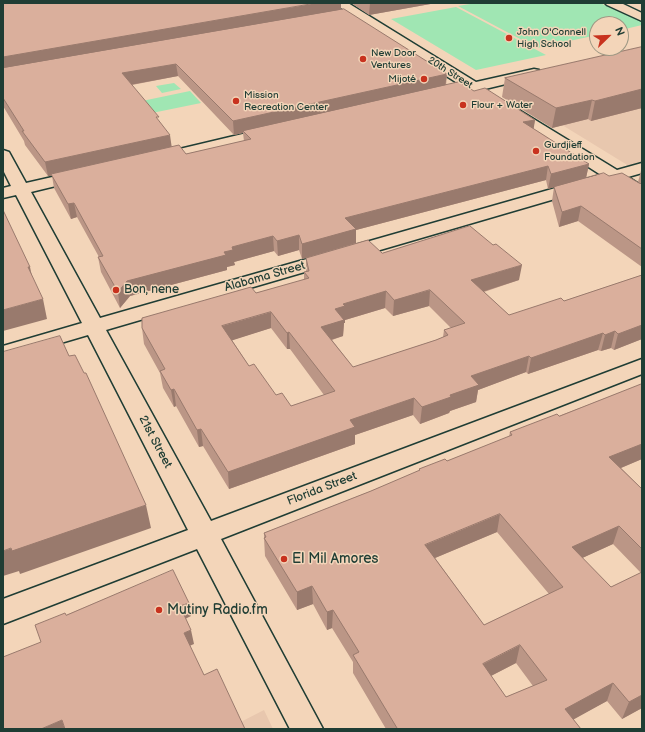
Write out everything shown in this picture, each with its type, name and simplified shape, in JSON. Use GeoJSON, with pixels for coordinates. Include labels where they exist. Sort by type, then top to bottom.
{"type":"FeatureCollection","features":[{"type":"Feature","properties":{"kind":"street","name":"20th Street"},"geometry":{"type":"LineString","coordinates":[[340,3],[642,193]]}},
{"type":"Feature","properties":{"kind":"street"},"geometry":{"type":"LineString","coordinates":[[611,3],[642,17]]}},
{"type":"Feature","properties":{"kind":"street"},"geometry":{"type":"LineString","coordinates":[[306,22],[356,13]]}},
{"type":"Feature","properties":{"kind":"street"},"geometry":{"type":"LineString","coordinates":[[428,97],[544,70]]}},
{"type":"Feature","properties":{"kind":"street"},"geometry":{"type":"LineString","coordinates":[[138,162],[284,130]]}},
{"type":"Feature","properties":{"kind":"street","name":"21st Street"},"geometry":{"type":"LineString","coordinates":[[3,155],[12,191],[93,327],[307,729]]}},
{"type":"Feature","properties":{"kind":"street","name":"Alabama Street"},"geometry":{"type":"LineString","coordinates":[[3,353],[642,168]]}},
{"type":"Feature","properties":{"kind":"street"},"geometry":{"type":"LineString","coordinates":[[12,191],[100,171]]}},
{"type":"Feature","properties":{"kind":"street","name":"Florida Street"},"geometry":{"type":"LineString","coordinates":[[3,612],[642,366]]}},
{"type":"Feature","properties":{"kind":"shaded area"},"geometry":{"type":"Polygon","coordinates":[[[642,62],[642,174],[510,93],[642,62]]]}},
{"type":"Feature","properties":{"kind":"shaded area"},"geometry":{"type":"Polygon","coordinates":[[[264,710],[273,729],[227,729],[264,710]]]}},
{"type":"Feature","properties":{"kind":"green space"},"geometry":{"type":"Polygon","coordinates":[[[476,3],[600,3],[629,16],[589,16],[589,37],[537,48],[458,6],[476,3]]]}},
{"type":"Feature","properties":{"kind":"green space"},"geometry":{"type":"Polygon","coordinates":[[[456,7],[546,55],[476,70],[391,19],[456,7]]]}},
{"type":"Feature","properties":{"kind":"green space"},"geometry":{"type":"Polygon","coordinates":[[[629,16],[642,22],[642,25],[629,28],[629,16]]]}},
{"type":"Feature","properties":{"kind":"green space"},"geometry":{"type":"Polygon","coordinates":[[[174,83],[181,89],[162,93],[156,86],[174,83]]]}},
{"type":"Feature","properties":{"kind":"green space"},"geometry":{"type":"Polygon","coordinates":[[[190,91],[201,103],[152,113],[142,101],[190,91]]]}},
{"type":"Feature","properties":{"kind":"building"},"geometry":{"type":"Polygon","coordinates":[[[3,3],[316,3],[3,57],[3,3]]]}},
{"type":"Feature","properties":{"kind":"building"},"geometry":{"type":"Polygon","coordinates":[[[344,9],[447,74],[233,121],[176,64],[122,73],[159,117],[156,117],[170,135],[45,162],[22,131],[24,131],[3,98],[3,68],[344,9]]]}},
{"type":"Feature","properties":{"kind":"building"},"geometry":{"type":"Polygon","coordinates":[[[642,47],[642,89],[595,101],[592,100],[556,108],[505,78],[602,56],[629,56],[629,50],[642,47]]]}},
{"type":"Feature","properties":{"kind":"building"},"geometry":{"type":"Polygon","coordinates":[[[459,82],[474,91],[485,88],[535,120],[523,122],[589,164],[551,174],[548,166],[345,218],[356,229],[302,244],[299,235],[277,241],[273,236],[232,247],[233,250],[224,252],[226,255],[127,281],[118,292],[98,257],[103,256],[74,203],[68,204],[51,174],[179,145],[186,154],[251,139],[243,131],[459,82]]]}},
{"type":"Feature","properties":{"kind":"building"},"geometry":{"type":"Polygon","coordinates":[[[604,173],[609,176],[622,173],[642,184],[642,249],[581,206],[562,212],[554,187],[604,173]]]}},
{"type":"Feature","properties":{"kind":"building"},"geometry":{"type":"Polygon","coordinates":[[[3,210],[30,267],[28,267],[43,299],[3,310],[3,210]]]}},
{"type":"Feature","properties":{"kind":"building"},"geometry":{"type":"Polygon","coordinates":[[[470,226],[493,245],[496,244],[522,265],[471,280],[509,315],[561,298],[564,301],[642,275],[642,325],[618,334],[615,331],[605,335],[603,333],[531,358],[529,356],[471,376],[479,385],[450,395],[451,397],[422,407],[414,398],[350,420],[355,427],[228,472],[201,429],[197,430],[174,389],[171,390],[160,371],[165,369],[142,328],[142,318],[251,287],[256,293],[309,278],[304,272],[309,271],[306,258],[368,240],[382,253],[470,226]],[[430,290],[394,300],[386,291],[343,304],[345,306],[335,309],[344,320],[321,327],[353,367],[436,340],[448,335],[444,330],[465,323],[430,290]],[[271,312],[222,326],[249,366],[254,364],[276,395],[282,393],[291,406],[335,391],[289,332],[287,333],[271,312]]]}},
{"type":"Feature","properties":{"kind":"building"},"geometry":{"type":"Polygon","coordinates":[[[60,336],[69,356],[75,355],[84,373],[86,373],[146,505],[12,551],[11,548],[3,551],[3,352],[60,336]]]}},
{"type":"Feature","properties":{"kind":"building"},"geometry":{"type":"Polygon","coordinates":[[[642,384],[642,444],[609,457],[642,489],[642,549],[619,526],[572,547],[611,587],[642,572],[642,695],[629,702],[613,683],[565,709],[581,729],[396,729],[397,728],[353,655],[359,652],[333,610],[327,612],[312,586],[297,592],[264,538],[266,537],[264,533],[371,491],[420,470],[419,469],[445,459],[447,461],[512,435],[510,432],[557,414],[559,416],[642,384]],[[500,514],[425,545],[484,625],[563,587],[500,514]],[[520,645],[483,664],[506,697],[547,680],[520,645]]]}},
{"type":"Feature","properties":{"kind":"building"},"geometry":{"type":"Polygon","coordinates":[[[173,570],[189,603],[180,606],[191,630],[184,633],[204,675],[217,669],[245,729],[65,729],[62,720],[41,729],[3,729],[3,657],[41,642],[35,625],[65,613],[66,615],[173,570]]]}},
{"type":"Feature","properties":{"kind":"place","name":"John O'Connell High School"},"geometry":{"type":"Point","coordinates":[509,38]}},
{"type":"Feature","properties":{"kind":"place","name":"New Door Ventures"},"geometry":{"type":"Point","coordinates":[363,59]}},
{"type":"Feature","properties":{"kind":"place","name":"Mijoté"},"geometry":{"type":"Point","coordinates":[424,79]}},
{"type":"Feature","properties":{"kind":"place","name":"Mission Recreation Center"},"geometry":{"type":"Point","coordinates":[236,101]}},
{"type":"Feature","properties":{"kind":"place","name":"Flour + Water"},"geometry":{"type":"Point","coordinates":[463,105]}},
{"type":"Feature","properties":{"kind":"place","name":"Gurdjieff Foundation"},"geometry":{"type":"Point","coordinates":[536,151]}},
{"type":"Feature","properties":{"kind":"place","name":"Bon, nene"},"geometry":{"type":"Point","coordinates":[116,290]}},
{"type":"Feature","properties":{"kind":"place","name":"El Mil Amores"},"geometry":{"type":"Point","coordinates":[284,559]}},
{"type":"Feature","properties":{"kind":"place","name":"Mutiny Radio.fm"},"geometry":{"type":"Point","coordinates":[159,610]}}]}
